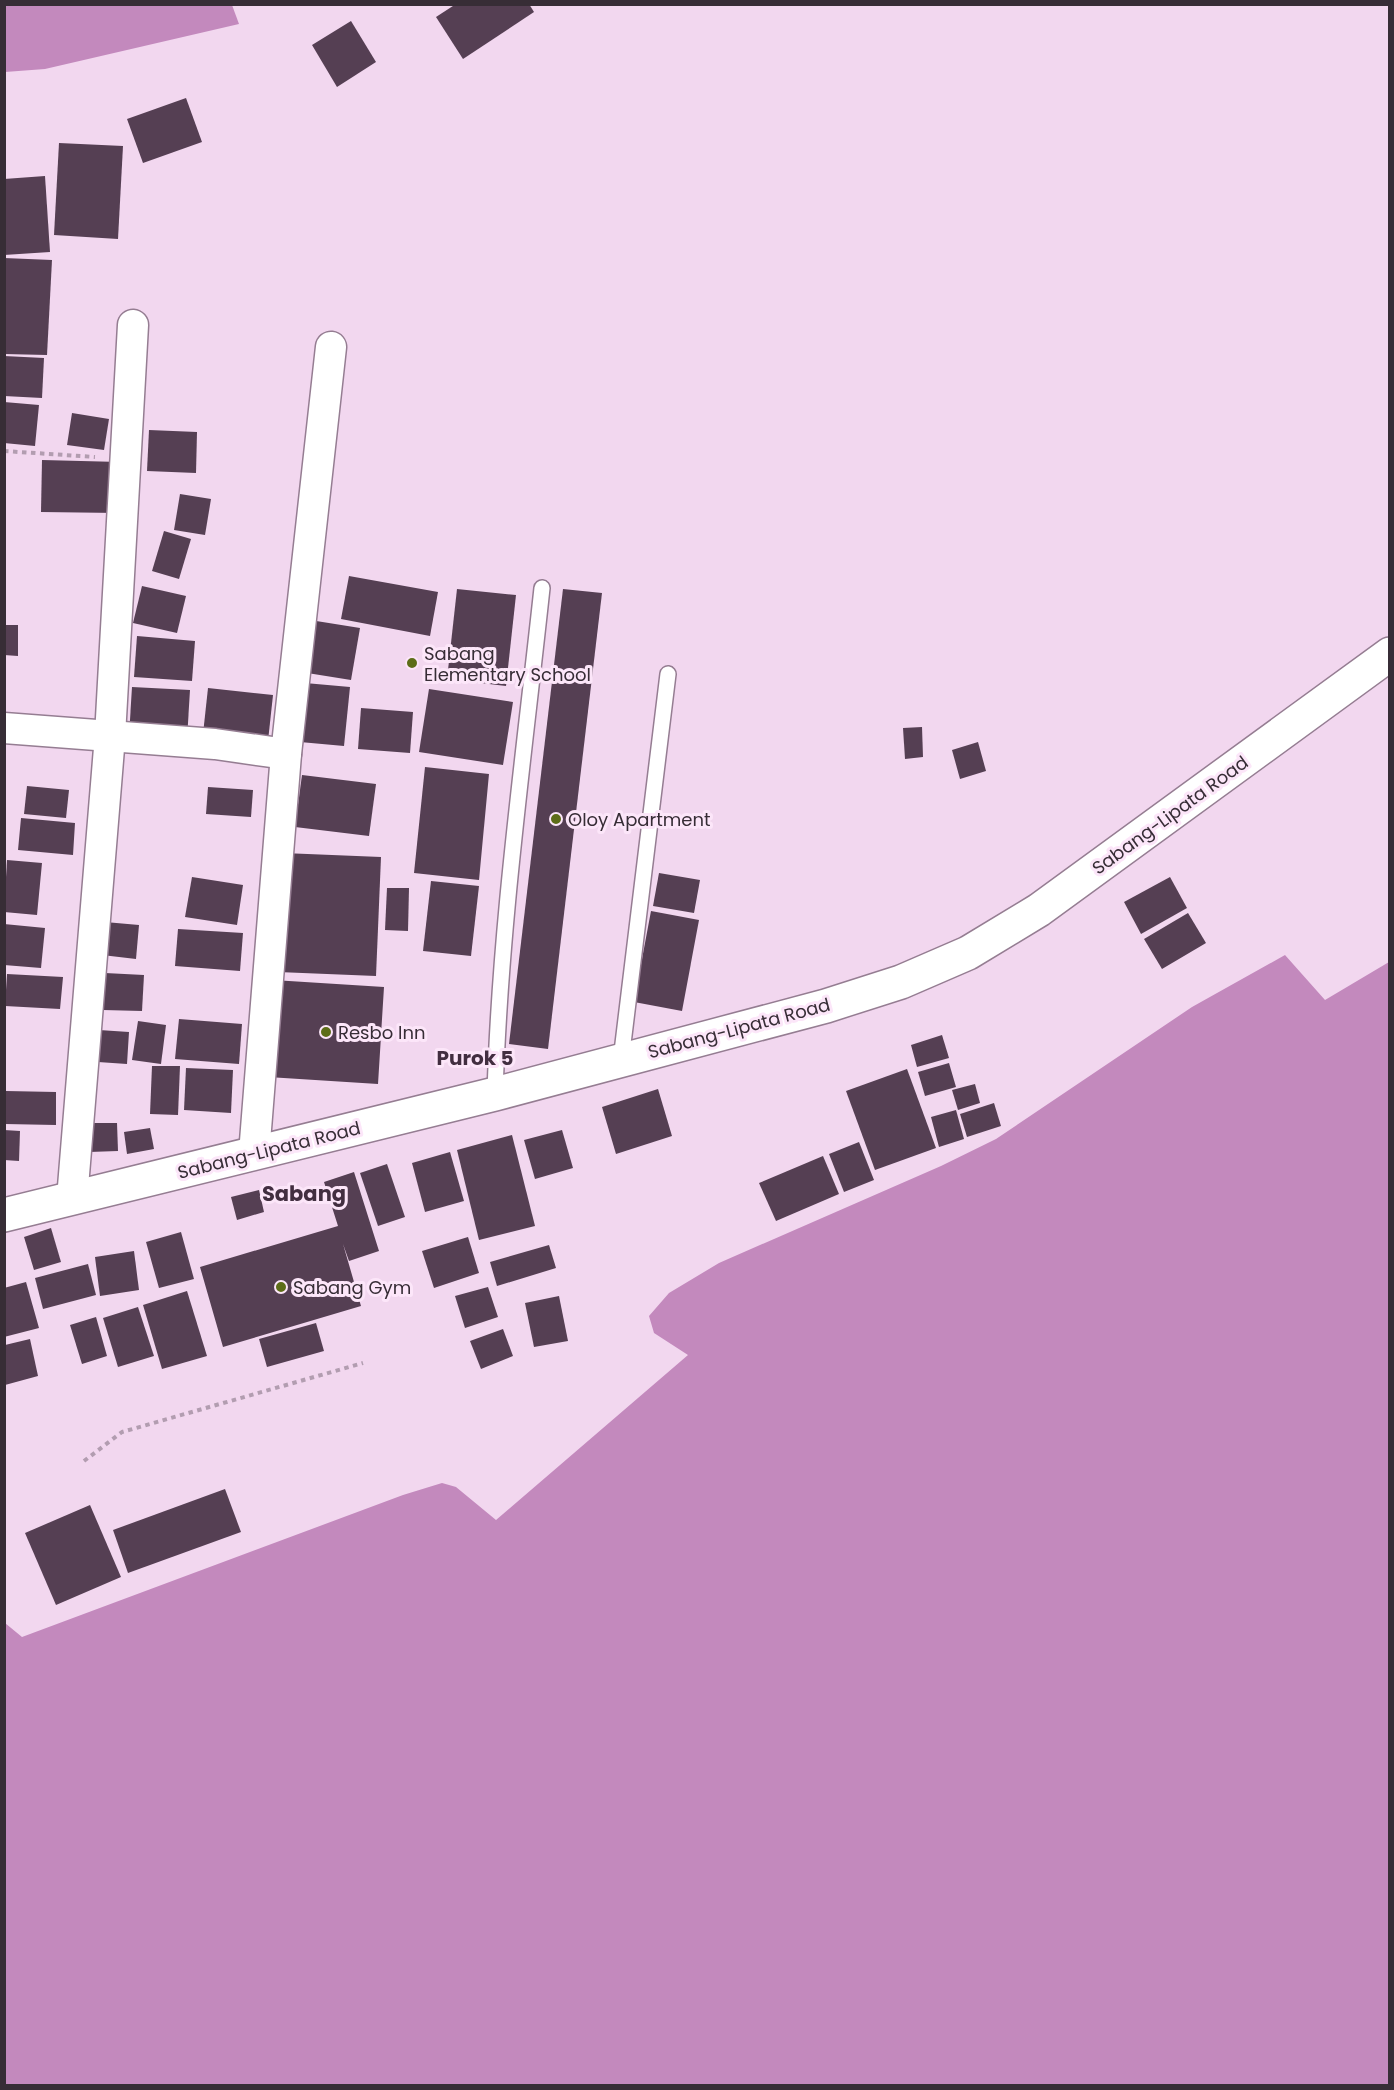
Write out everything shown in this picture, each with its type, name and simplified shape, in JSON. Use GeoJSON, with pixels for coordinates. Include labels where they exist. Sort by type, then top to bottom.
{"type":"FeatureCollection","features":[{"type":"Feature","properties":{"kind":"main road","name":"Sabang-Lipata Road"},"geometry":{"type":"LineString","coordinates":[[4,1215],[495,1094],[826,1006],[901,982],[968,953],[1040,910],[1389,654]]}},
{"type":"Feature","properties":{"kind":"street"},"geometry":{"type":"LineString","coordinates":[[72,1199],[110,736],[133,325]]}},
{"type":"Feature","properties":{"kind":"street"},"geometry":{"type":"LineString","coordinates":[[254,1154],[286,754],[331,347]]}},
{"type":"Feature","properties":{"kind":"street"},"geometry":{"type":"LineString","coordinates":[[4,728],[215,744],[286,754]]}},
{"type":"Feature","properties":{"kind":"lane"},"geometry":{"type":"LineString","coordinates":[[495,1094],[508,890],[542,588]]}},
{"type":"Feature","properties":{"kind":"lane"},"geometry":{"type":"LineString","coordinates":[[621,1060],[668,674]]}},
{"type":"Feature","properties":{"kind":"path"},"geometry":{"type":"LineString","coordinates":[[4,451],[126,459]]}},
{"type":"Feature","properties":{"kind":"path"},"geometry":{"type":"LineString","coordinates":[[84,1461],[122,1432],[363,1363]]}},
{"type":"Feature","properties":{"kind":"shaded area"},"geometry":{"type":"Polygon","coordinates":[[[5,4],[232,5],[239,24],[45,69],[5,72],[5,4]]]}},
{"type":"Feature","properties":{"kind":"shaded area"},"geometry":{"type":"Polygon","coordinates":[[[1285,955],[1325,1000],[1389,962],[1389,2085],[5,2085],[5,1623],[22,1637],[403,1495],[442,1483],[456,1487],[496,1520],[688,1355],[654,1333],[649,1316],[669,1293],[719,1263],[941,1166],[996,1139],[1192,1007],[1285,955]]]}},
{"type":"Feature","properties":{"kind":"building"},"geometry":{"type":"Polygon","coordinates":[[[456,4],[529,4],[534,12],[463,59],[436,17],[456,4]]]}},
{"type":"Feature","properties":{"kind":"building"},"geometry":{"type":"Polygon","coordinates":[[[351,21],[376,62],[337,87],[312,45],[351,21]]]}},
{"type":"Feature","properties":{"kind":"building"},"geometry":{"type":"Polygon","coordinates":[[[186,98],[202,142],[143,163],[127,119],[186,98]]]}},
{"type":"Feature","properties":{"kind":"building"},"geometry":{"type":"Polygon","coordinates":[[[59,143],[123,146],[118,239],[54,235],[59,143]]]}},
{"type":"Feature","properties":{"kind":"building"},"geometry":{"type":"Polygon","coordinates":[[[45,176],[50,252],[4,255],[4,179],[45,176]]]}},
{"type":"Feature","properties":{"kind":"building"},"geometry":{"type":"Polygon","coordinates":[[[4,258],[52,260],[47,355],[4,354],[4,258]]]}},
{"type":"Feature","properties":{"kind":"building"},"geometry":{"type":"Polygon","coordinates":[[[4,356],[44,358],[42,398],[4,396],[4,356]]]}},
{"type":"Feature","properties":{"kind":"building"},"geometry":{"type":"Polygon","coordinates":[[[4,402],[39,405],[35,446],[4,443],[4,402]]]}},
{"type":"Feature","properties":{"kind":"building"},"geometry":{"type":"Polygon","coordinates":[[[72,413],[109,419],[104,450],[67,445],[72,413]]]}},
{"type":"Feature","properties":{"kind":"building"},"geometry":{"type":"Polygon","coordinates":[[[149,430],[197,432],[196,473],[147,471],[149,430]]]}},
{"type":"Feature","properties":{"kind":"building"},"geometry":{"type":"Polygon","coordinates":[[[42,460],[120,462],[118,513],[41,512],[42,460]]]}},
{"type":"Feature","properties":{"kind":"building"},"geometry":{"type":"Polygon","coordinates":[[[180,494],[211,499],[205,535],[174,530],[180,494]]]}},
{"type":"Feature","properties":{"kind":"building"},"geometry":{"type":"Polygon","coordinates":[[[164,531],[191,539],[179,579],[152,571],[164,531]]]}},
{"type":"Feature","properties":{"kind":"building"},"geometry":{"type":"Polygon","coordinates":[[[349,576],[438,592],[430,636],[341,619],[349,576]]]}},
{"type":"Feature","properties":{"kind":"building"},"geometry":{"type":"Polygon","coordinates":[[[142,586],[186,596],[177,633],[133,623],[142,586]]]}},
{"type":"Feature","properties":{"kind":"building"},"geometry":{"type":"Polygon","coordinates":[[[457,589],[516,595],[506,686],[447,679],[457,589]]]}},
{"type":"Feature","properties":{"kind":"building","name":"Oloy Apartment"},"geometry":{"type":"Polygon","coordinates":[[[563,589],[602,593],[548,1049],[509,1044],[563,589]]]}},
{"type":"Feature","properties":{"kind":"building"},"geometry":{"type":"Polygon","coordinates":[[[310,620],[360,628],[351,680],[301,672],[310,620]]]}},
{"type":"Feature","properties":{"kind":"building"},"geometry":{"type":"Polygon","coordinates":[[[4,625],[18,625],[18,656],[4,655],[4,625]]]}},
{"type":"Feature","properties":{"kind":"building"},"geometry":{"type":"Polygon","coordinates":[[[137,636],[195,641],[192,681],[134,677],[137,636]]]}},
{"type":"Feature","properties":{"kind":"building"},"geometry":{"type":"Polygon","coordinates":[[[305,683],[350,687],[344,746],[300,742],[305,683]]]}},
{"type":"Feature","properties":{"kind":"building"},"geometry":{"type":"Polygon","coordinates":[[[132,687],[190,690],[187,739],[129,736],[132,687]]]}},
{"type":"Feature","properties":{"kind":"building"},"geometry":{"type":"Polygon","coordinates":[[[208,688],[273,695],[268,741],[203,734],[208,688]]]}},
{"type":"Feature","properties":{"kind":"building"},"geometry":{"type":"Polygon","coordinates":[[[429,689],[513,702],[503,765],[419,752],[429,689]]]}},
{"type":"Feature","properties":{"kind":"building"},"geometry":{"type":"Polygon","coordinates":[[[361,708],[413,712],[410,753],[358,749],[361,708]]]}},
{"type":"Feature","properties":{"kind":"building"},"geometry":{"type":"Polygon","coordinates":[[[922,727],[923,757],[905,759],[903,728],[922,727]]]}},
{"type":"Feature","properties":{"kind":"building"},"geometry":{"type":"Polygon","coordinates":[[[978,742],[986,771],[960,779],[952,750],[978,742]]]}},
{"type":"Feature","properties":{"kind":"building"},"geometry":{"type":"Polygon","coordinates":[[[425,767],[489,774],[479,880],[414,873],[425,767]]]}},
{"type":"Feature","properties":{"kind":"building"},"geometry":{"type":"Polygon","coordinates":[[[302,775],[376,784],[369,836],[295,827],[302,775]]]}},
{"type":"Feature","properties":{"kind":"building"},"geometry":{"type":"Polygon","coordinates":[[[27,786],[69,790],[66,818],[24,814],[27,786]]]}},
{"type":"Feature","properties":{"kind":"building"},"geometry":{"type":"Polygon","coordinates":[[[208,787],[253,790],[251,817],[206,814],[208,787]]]}},
{"type":"Feature","properties":{"kind":"building"},"geometry":{"type":"Polygon","coordinates":[[[21,818],[75,823],[73,855],[18,850],[21,818]]]}},
{"type":"Feature","properties":{"kind":"building"},"geometry":{"type":"Polygon","coordinates":[[[283,853],[381,857],[376,976],[278,972],[283,853]]]}},
{"type":"Feature","properties":{"kind":"building"},"geometry":{"type":"Polygon","coordinates":[[[7,860],[42,863],[37,915],[4,912],[7,860]]]}},
{"type":"Feature","properties":{"kind":"building"},"geometry":{"type":"Polygon","coordinates":[[[659,873],[700,880],[694,913],[653,906],[659,873]]]}},
{"type":"Feature","properties":{"kind":"building"},"geometry":{"type":"Polygon","coordinates":[[[192,877],[243,885],[237,925],[185,917],[192,877]]]}},
{"type":"Feature","properties":{"kind":"building"},"geometry":{"type":"Polygon","coordinates":[[[1170,877],[1187,908],[1141,934],[1124,902],[1170,877]]]}},
{"type":"Feature","properties":{"kind":"building"},"geometry":{"type":"Polygon","coordinates":[[[431,881],[479,886],[471,956],[423,951],[431,881]]]}},
{"type":"Feature","properties":{"kind":"building"},"geometry":{"type":"Polygon","coordinates":[[[387,888],[409,888],[408,931],[385,930],[387,888]]]}},
{"type":"Feature","properties":{"kind":"building"},"geometry":{"type":"Polygon","coordinates":[[[651,911],[699,920],[682,1011],[634,1002],[651,911]]]}},
{"type":"Feature","properties":{"kind":"building"},"geometry":{"type":"Polygon","coordinates":[[[1188,913],[1206,943],[1162,969],[1144,939],[1188,913]]]}},
{"type":"Feature","properties":{"kind":"building"},"geometry":{"type":"Polygon","coordinates":[[[105,922],[139,925],[136,959],[102,955],[105,922]]]}},
{"type":"Feature","properties":{"kind":"building"},"geometry":{"type":"Polygon","coordinates":[[[4,924],[45,928],[41,968],[4,965],[4,924]]]}},
{"type":"Feature","properties":{"kind":"building"},"geometry":{"type":"Polygon","coordinates":[[[178,929],[243,933],[240,971],[175,966],[178,929]]]}},
{"type":"Feature","properties":{"kind":"building"},"geometry":{"type":"Polygon","coordinates":[[[105,973],[144,975],[142,1011],[103,1010],[105,973]]]}},
{"type":"Feature","properties":{"kind":"building"},"geometry":{"type":"Polygon","coordinates":[[[7,974],[63,977],[60,1009],[5,1006],[7,974]]]}},
{"type":"Feature","properties":{"kind":"building","name":"Resbo Inn"},"geometry":{"type":"Polygon","coordinates":[[[273,980],[384,987],[378,1084],[268,1077],[273,980]]]}},
{"type":"Feature","properties":{"kind":"building"},"geometry":{"type":"Polygon","coordinates":[[[179,1019],[242,1024],[239,1064],[175,1059],[179,1019]]]}},
{"type":"Feature","properties":{"kind":"building"},"geometry":{"type":"Polygon","coordinates":[[[138,1021],[166,1025],[161,1064],[132,1060],[138,1021]]]}},
{"type":"Feature","properties":{"kind":"building"},"geometry":{"type":"Polygon","coordinates":[[[99,1030],[129,1032],[127,1064],[98,1062],[99,1030]]]}},
{"type":"Feature","properties":{"kind":"building"},"geometry":{"type":"Polygon","coordinates":[[[942,1035],[949,1058],[917,1067],[911,1045],[942,1035]]]}},
{"type":"Feature","properties":{"kind":"building"},"geometry":{"type":"Polygon","coordinates":[[[949,1063],[956,1087],[925,1096],[918,1072],[949,1063]]]}},
{"type":"Feature","properties":{"kind":"building"},"geometry":{"type":"Polygon","coordinates":[[[152,1066],[180,1066],[178,1115],[150,1114],[152,1066]]]}},
{"type":"Feature","properties":{"kind":"building"},"geometry":{"type":"Polygon","coordinates":[[[186,1068],[233,1070],[231,1113],[184,1110],[186,1068]]]}},
{"type":"Feature","properties":{"kind":"building"},"geometry":{"type":"Polygon","coordinates":[[[907,1069],[936,1148],[875,1170],[846,1091],[907,1069]]]}},
{"type":"Feature","properties":{"kind":"building"},"geometry":{"type":"Polygon","coordinates":[[[975,1084],[980,1103],[958,1110],[952,1090],[975,1084]]]}},
{"type":"Feature","properties":{"kind":"building"},"geometry":{"type":"Polygon","coordinates":[[[658,1089],[672,1136],[616,1154],[602,1107],[658,1089]]]}},
{"type":"Feature","properties":{"kind":"building"},"geometry":{"type":"Polygon","coordinates":[[[6,1091],[56,1092],[56,1125],[5,1124],[6,1091]]]}},
{"type":"Feature","properties":{"kind":"building"},"geometry":{"type":"Polygon","coordinates":[[[994,1103],[1001,1126],[967,1137],[960,1114],[994,1103]]]}},
{"type":"Feature","properties":{"kind":"building"},"geometry":{"type":"Polygon","coordinates":[[[956,1110],[964,1139],[939,1147],[931,1117],[956,1110]]]}},
{"type":"Feature","properties":{"kind":"building"},"geometry":{"type":"Polygon","coordinates":[[[89,1123],[117,1123],[118,1151],[89,1152],[89,1123]]]}},
{"type":"Feature","properties":{"kind":"building"},"geometry":{"type":"Polygon","coordinates":[[[150,1128],[154,1149],[127,1154],[124,1132],[150,1128]]]}},
{"type":"Feature","properties":{"kind":"building"},"geometry":{"type":"Polygon","coordinates":[[[4,1130],[20,1131],[19,1161],[4,1160],[4,1130]]]}},
{"type":"Feature","properties":{"kind":"building"},"geometry":{"type":"Polygon","coordinates":[[[562,1130],[573,1168],[535,1179],[524,1140],[562,1130]]]}},
{"type":"Feature","properties":{"kind":"building"},"geometry":{"type":"Polygon","coordinates":[[[512,1135],[535,1226],[479,1240],[457,1150],[512,1135]]]}},
{"type":"Feature","properties":{"kind":"building"},"geometry":{"type":"Polygon","coordinates":[[[859,1142],[874,1180],[844,1192],[829,1154],[859,1142]]]}},
{"type":"Feature","properties":{"kind":"building"},"geometry":{"type":"Polygon","coordinates":[[[450,1152],[464,1201],[425,1212],[412,1163],[450,1152]]]}},
{"type":"Feature","properties":{"kind":"building"},"geometry":{"type":"Polygon","coordinates":[[[823,1156],[839,1194],[776,1221],[759,1183],[823,1156]]]}},
{"type":"Feature","properties":{"kind":"building"},"geometry":{"type":"Polygon","coordinates":[[[387,1164],[405,1217],[378,1226],[360,1173],[387,1164]]]}},
{"type":"Feature","properties":{"kind":"building","name":"Sabang Gym"},"geometry":{"type":"Polygon","coordinates":[[[354,1172],[379,1251],[349,1261],[343,1244],[361,1306],[223,1347],[200,1267],[338,1226],[324,1182],[354,1172]]]}},
{"type":"Feature","properties":{"kind":"building"},"geometry":{"type":"Polygon","coordinates":[[[259,1190],[264,1212],[237,1220],[231,1197],[259,1190]]]}},
{"type":"Feature","properties":{"kind":"building"},"geometry":{"type":"Polygon","coordinates":[[[51,1228],[61,1262],[34,1270],[24,1237],[51,1228]]]}},
{"type":"Feature","properties":{"kind":"building"},"geometry":{"type":"Polygon","coordinates":[[[181,1232],[194,1279],[159,1288],[146,1242],[181,1232]]]}},
{"type":"Feature","properties":{"kind":"building"},"geometry":{"type":"Polygon","coordinates":[[[468,1237],[479,1273],[434,1288],[422,1251],[468,1237]]]}},
{"type":"Feature","properties":{"kind":"building"},"geometry":{"type":"Polygon","coordinates":[[[549,1245],[556,1268],[497,1286],[490,1262],[549,1245]]]}},
{"type":"Feature","properties":{"kind":"building"},"geometry":{"type":"Polygon","coordinates":[[[134,1251],[139,1290],[100,1296],[95,1257],[134,1251]]]}},
{"type":"Feature","properties":{"kind":"building"},"geometry":{"type":"Polygon","coordinates":[[[88,1264],[96,1295],[43,1309],[35,1278],[88,1264]]]}},
{"type":"Feature","properties":{"kind":"building"},"geometry":{"type":"Polygon","coordinates":[[[26,1282],[39,1328],[4,1337],[4,1288],[26,1282]]]}},
{"type":"Feature","properties":{"kind":"building"},"geometry":{"type":"Polygon","coordinates":[[[488,1287],[498,1317],[465,1328],[455,1296],[488,1287]]]}},
{"type":"Feature","properties":{"kind":"building"},"geometry":{"type":"Polygon","coordinates":[[[187,1291],[207,1356],[162,1369],[143,1305],[187,1291]]]}},
{"type":"Feature","properties":{"kind":"building"},"geometry":{"type":"Polygon","coordinates":[[[559,1296],[568,1341],[534,1347],[525,1303],[559,1296]]]}},
{"type":"Feature","properties":{"kind":"building"},"geometry":{"type":"Polygon","coordinates":[[[138,1307],[154,1356],[118,1367],[103,1318],[138,1307]]]}},
{"type":"Feature","properties":{"kind":"building"},"geometry":{"type":"Polygon","coordinates":[[[96,1317],[107,1356],[82,1364],[70,1325],[96,1317]]]}},
{"type":"Feature","properties":{"kind":"building"},"geometry":{"type":"Polygon","coordinates":[[[316,1323],[324,1351],[267,1367],[259,1339],[316,1323]]]}},
{"type":"Feature","properties":{"kind":"building"},"geometry":{"type":"Polygon","coordinates":[[[503,1329],[513,1356],[481,1369],[470,1341],[503,1329]]]}},
{"type":"Feature","properties":{"kind":"building"},"geometry":{"type":"Polygon","coordinates":[[[30,1339],[38,1376],[5,1385],[5,1345],[30,1339]]]}},
{"type":"Feature","properties":{"kind":"building"},"geometry":{"type":"Polygon","coordinates":[[[225,1489],[241,1532],[128,1573],[113,1530],[225,1489]]]}},
{"type":"Feature","properties":{"kind":"building"},"geometry":{"type":"Polygon","coordinates":[[[90,1505],[121,1577],[56,1605],[25,1533],[90,1505]]]}},
{"type":"Feature","properties":{"kind":"place","name":"Sabang Elementary School"},"geometry":{"type":"Point","coordinates":[412,663]}},
{"type":"Feature","properties":{"kind":"place","name":"Oloy Apartment"},"geometry":{"type":"Point","coordinates":[556,819]}},
{"type":"Feature","properties":{"kind":"place","name":"Resbo Inn"},"geometry":{"type":"Point","coordinates":[326,1032]}},
{"type":"Feature","properties":{"kind":"place","name":"Sabang Gym"},"geometry":{"type":"Point","coordinates":[281,1287]}},
{"type":"Feature","properties":{"kind":"district","name":"Purok 5"},"geometry":{"type":"Point","coordinates":[475,1058]}},
{"type":"Feature","properties":{"kind":"district","name":"Sabang"},"geometry":{"type":"Point","coordinates":[304,1193]}}]}
